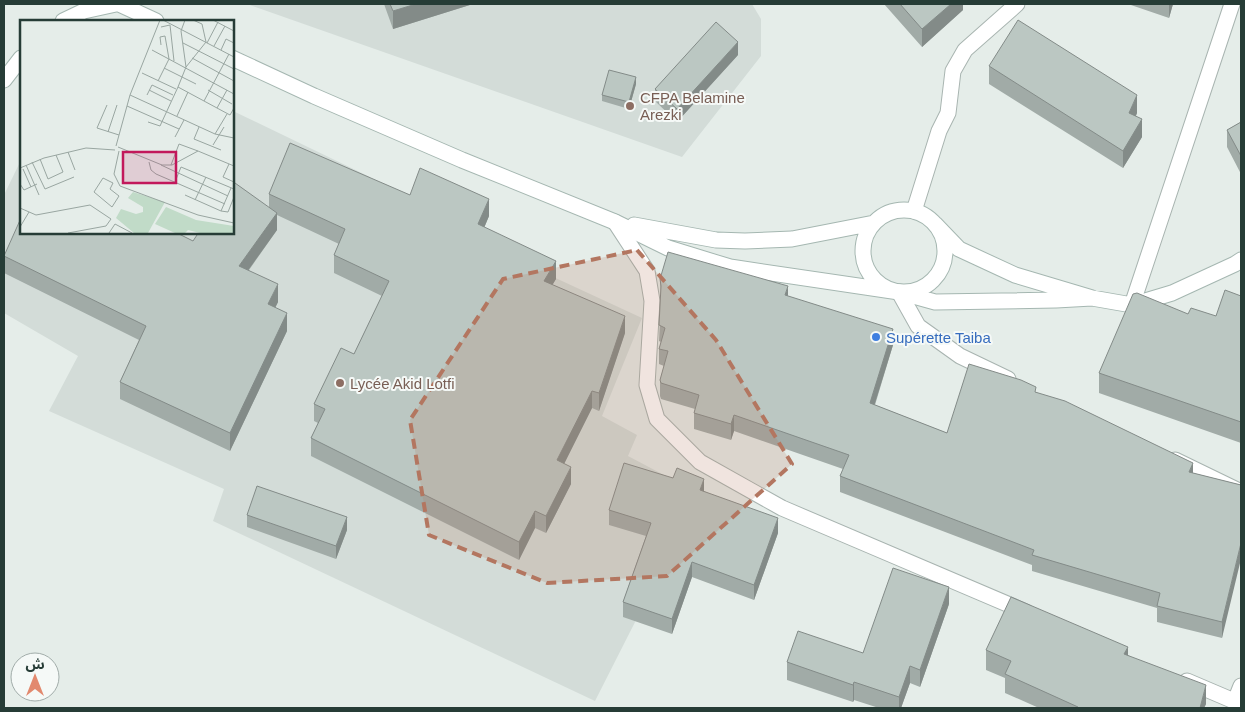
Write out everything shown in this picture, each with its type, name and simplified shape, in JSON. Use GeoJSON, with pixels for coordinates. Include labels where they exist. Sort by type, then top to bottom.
{"type":"FeatureCollection","features":[{"type":"Feature","properties":{"kind":"main road"},"geometry":{"type":"LineString","coordinates":[[66,20],[84,11],[118,4],[154,20]]}},
{"type":"Feature","properties":{"kind":"main road"},"geometry":{"type":"LineString","coordinates":[[914,211],[939,131],[948,113],[953,71],[965,50],[1017,4]]}},
{"type":"Feature","properties":{"kind":"main road"},"geometry":{"type":"LineString","coordinates":[[1132,304],[1232,4]]}},
{"type":"Feature","properties":{"kind":"main road"},"geometry":{"type":"LineString","coordinates":[[4,80],[20,59]]}},
{"type":"Feature","properties":{"kind":"main road"},"geometry":{"type":"LineString","coordinates":[[234,59],[462,160],[616,222],[668,248],[730,267],[899,292],[911,292],[924,287],[935,277],[942,264],[945,250],[942,236],[935,224]]}},
{"type":"Feature","properties":{"kind":"main road"},"geometry":{"type":"LineString","coordinates":[[616,222],[716,240],[745,242],[792,239],[874,222],[886,214],[899,211],[914,211],[924,215],[935,224],[959,249],[1015,275],[1092,298],[1132,304],[1172,293],[1241,260]]}},
{"type":"Feature","properties":{"kind":"main road"},"geometry":{"type":"LineString","coordinates":[[616,222],[647,270],[652,301],[647,386],[657,419],[700,462],[782,508],[1036,616]]}},
{"type":"Feature","properties":{"kind":"main road"},"geometry":{"type":"LineString","coordinates":[[874,222],[866,234],[862,251],[865,265],[872,277],[883,287],[935,302],[1092,298]]}},
{"type":"Feature","properties":{"kind":"main road"},"geometry":{"type":"LineString","coordinates":[[899,292],[918,326],[960,356],[1022,386]]}},
{"type":"Feature","properties":{"kind":"main road"},"geometry":{"type":"LineString","coordinates":[[1162,454],[1241,492]]}},
{"type":"Feature","properties":{"kind":"main road"},"geometry":{"type":"LineString","coordinates":[[1171,674],[1238,703],[1241,686]]}},
{"type":"Feature","properties":{"kind":"highlighted area"},"geometry":{"type":"Polygon","coordinates":[[[637,250],[716,340],[792,464],[667,576],[547,583],[429,535],[410,420],[503,279],[637,250]]]}},
{"type":"Feature","properties":{"kind":"shaded area","name":"CFPA Belamine Arezki"},"geometry":{"type":"Polygon","coordinates":[[[247,4],[752,4],[761,19],[761,56],[682,157],[247,4]]]}},
{"type":"Feature","properties":{"kind":"shaded area","name":"Lycée Akid Lotfi"},"geometry":{"type":"Polygon","coordinates":[[[234,111],[370,177],[363,194],[409,213],[420,186],[489,216],[478,242],[642,318],[602,416],[637,435],[628,456],[700,494],[595,701],[213,521],[224,489],[49,411],[78,356],[4,313],[4,195],[20,162],[20,234],[234,234],[234,111]]]}},
{"type":"Feature","properties":{"kind":"building"},"geometry":{"type":"Polygon","coordinates":[[[390,4],[416,4],[393,11],[390,4]]]}},
{"type":"Feature","properties":{"kind":"building"},"geometry":{"type":"Polygon","coordinates":[[[900,4],[951,4],[922,29],[900,4]]]}},
{"type":"Feature","properties":{"kind":"building"},"geometry":{"type":"Polygon","coordinates":[[[1018,20],[1137,95],[1129,113],[1142,119],[1123,151],[989,66],[1018,20]]]}},
{"type":"Feature","properties":{"kind":"building"},"geometry":{"type":"Polygon","coordinates":[[[716,22],[738,42],[677,109],[655,89],[716,22]]]}},
{"type":"Feature","properties":{"kind":"building"},"geometry":{"type":"Polygon","coordinates":[[[609,70],[636,77],[629,102],[602,95],[609,70]]]}},
{"type":"Feature","properties":{"kind":"building"},"geometry":{"type":"Polygon","coordinates":[[[1241,122],[1241,156],[1227,130],[1241,122]]]}},
{"type":"Feature","properties":{"kind":"building"},"geometry":{"type":"Polygon","coordinates":[[[290,143],[410,195],[420,168],[489,199],[478,224],[556,261],[544,281],[625,316],[599,393],[592,391],[557,460],[571,467],[546,516],[535,511],[519,542],[311,438],[325,409],[314,404],[341,348],[354,354],[389,281],[334,255],[345,229],[269,194],[290,143]]]}},
{"type":"Feature","properties":{"kind":"building"},"geometry":{"type":"Polygon","coordinates":[[[234,184],[277,213],[239,266],[278,284],[268,304],[287,313],[230,433],[120,382],[146,326],[4,256],[20,220],[20,234],[179,234],[193,241],[198,234],[234,234],[234,184]]]}},
{"type":"Feature","properties":{"kind":"building"},"geometry":{"type":"Polygon","coordinates":[[[668,252],[788,286],[785,295],[893,329],[870,403],[947,433],[969,364],[1021,380],[1036,387],[1035,392],[1065,401],[1193,463],[1189,472],[1241,485],[1241,543],[1222,622],[1157,606],[1160,593],[1032,555],[1034,550],[840,476],[849,455],[734,415],[731,424],[694,413],[699,395],[661,383],[660,380],[668,351],[659,349],[665,328],[659,325],[660,279],[668,252]]]}},
{"type":"Feature","properties":{"kind":"building"},"geometry":{"type":"Polygon","coordinates":[[[1225,290],[1241,296],[1241,422],[1099,373],[1133,294],[1137,293],[1188,314],[1191,308],[1216,316],[1225,290]]]}},
{"type":"Feature","properties":{"kind":"building"},"geometry":{"type":"Polygon","coordinates":[[[624,463],[673,478],[677,468],[704,479],[700,490],[778,518],[754,585],[692,562],[672,619],[623,602],[651,523],[609,510],[624,463]]]}},
{"type":"Feature","properties":{"kind":"building"},"geometry":{"type":"Polygon","coordinates":[[[257,486],[347,517],[336,546],[247,515],[257,486]]]}},
{"type":"Feature","properties":{"kind":"building"},"geometry":{"type":"Polygon","coordinates":[[[893,568],[949,587],[920,670],[910,666],[899,697],[854,682],[853,685],[787,662],[798,631],[863,653],[893,568]]]}},
{"type":"Feature","properties":{"kind":"building"},"geometry":{"type":"Polygon","coordinates":[[[1011,597],[1128,647],[1124,654],[1206,685],[1200,708],[1077,708],[1005,674],[1011,661],[986,650],[1011,597]]]}},
{"type":"Feature","properties":{"kind":"place","name":"CFPA Belamine Arezki"},"geometry":{"type":"Point","coordinates":[630,106]}},
{"type":"Feature","properties":{"kind":"place","name":"Supérette Taiba"},"geometry":{"type":"Point","coordinates":[876,337]}},
{"type":"Feature","properties":{"kind":"place","name":"Lycée Akid Lotfi"},"geometry":{"type":"Point","coordinates":[340,383]}}]}
